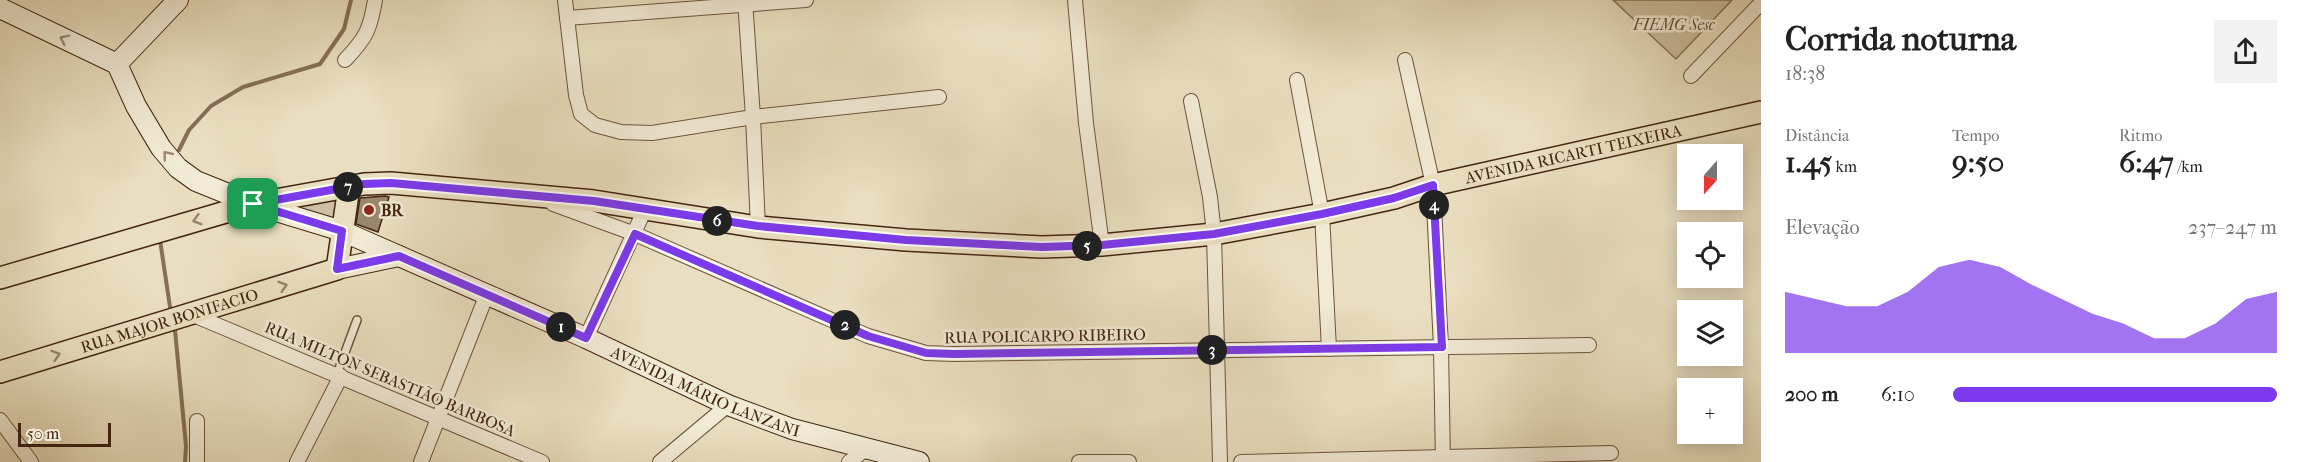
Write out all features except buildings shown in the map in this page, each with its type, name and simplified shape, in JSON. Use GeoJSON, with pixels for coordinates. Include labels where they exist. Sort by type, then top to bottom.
{"type":"FeatureCollection","features":[{"type":"Feature","properties":{"kind":"main road","name":"AVENIDA RICARTI TEIXEIRA"},"geometry":{"type":"LineString","coordinates":[[0,278],[253,204],[364,184],[391,183],[594,201],[758,226],[980,245],[1042,247],[1102,245],[1214,234],[1322,214],[1394,198],[1433,185],[1761,112]]}},
{"type":"Feature","properties":{"kind":"main road"},"geometry":{"type":"LineString","coordinates":[[337,269],[350,187]]}},
{"type":"Feature","properties":{"kind":"main road","name":"RUA MAJOR BONIFACIO"},"geometry":{"type":"LineString","coordinates":[[0,372],[337,269]]}},
{"type":"Feature","properties":{"kind":"street"},"geometry":{"type":"LineString","coordinates":[[0,8],[117,64],[178,0]]}},
{"type":"Feature","properties":{"kind":"street"},"geometry":{"type":"LineString","coordinates":[[345,60],[362,42],[371,23],[375,0]]}},
{"type":"Feature","properties":{"kind":"street"},"geometry":{"type":"LineString","coordinates":[[565,0],[576,95],[581,114],[595,125],[621,132],[642,132],[753,117],[939,97]]}},
{"type":"Feature","properties":{"kind":"street"},"geometry":{"type":"LineString","coordinates":[[567,18],[806,0]]}},
{"type":"Feature","properties":{"kind":"street"},"geometry":{"type":"LineString","coordinates":[[1075,0],[1086,123],[1102,245]]}},
{"type":"Feature","properties":{"kind":"street"},"geometry":{"type":"LineString","coordinates":[[746,3],[758,226]]}},
{"type":"Feature","properties":{"kind":"street"},"geometry":{"type":"LineString","coordinates":[[1691,76],[1761,3]]}},
{"type":"Feature","properties":{"kind":"street"},"geometry":{"type":"LineString","coordinates":[[1405,60],[1433,185],[1442,347],[1443,459]]}},
{"type":"Feature","properties":{"kind":"street","name":"AVENIDA MÁRIO LANZANI"},"geometry":{"type":"LineString","coordinates":[[117,64],[136,106],[161,147],[178,168],[196,181],[253,204],[342,231],[586,338],[728,405],[792,429],[919,462]]}},
{"type":"Feature","properties":{"kind":"street"},"geometry":{"type":"LineString","coordinates":[[1297,80],[1322,214],[1329,349]]}},
{"type":"Feature","properties":{"kind":"street"},"geometry":{"type":"LineString","coordinates":[[1191,100],[1210,197],[1214,234],[1220,462]]}},
{"type":"Feature","properties":{"kind":"street","name":"RUA POLICARPO RIBEIRO"},"geometry":{"type":"LineString","coordinates":[[532,196],[635,234],[868,336],[926,353],[1589,345]]}},
{"type":"Feature","properties":{"kind":"street"},"geometry":{"type":"LineString","coordinates":[[586,338],[645,209]]}},
{"type":"Feature","properties":{"kind":"street","name":"RUA MAJOR BONIFACIO"},"geometry":{"type":"LineString","coordinates":[[337,269],[399,256]]}},
{"type":"Feature","properties":{"kind":"street"},"geometry":{"type":"LineString","coordinates":[[421,462],[487,294]]}},
{"type":"Feature","properties":{"kind":"street","name":"RUA MILTON SEBASTIÃO BARBOSA"},"geometry":{"type":"LineString","coordinates":[[191,314],[542,462]]}},
{"type":"Feature","properties":{"kind":"street"},"geometry":{"type":"LineString","coordinates":[[297,462],[339,375]]}},
{"type":"Feature","properties":{"kind":"street"},"geometry":{"type":"LineString","coordinates":[[660,462],[728,405]]}},
{"type":"Feature","properties":{"kind":"street"},"geometry":{"type":"LineString","coordinates":[[0,420],[31,462]]}},
{"type":"Feature","properties":{"kind":"street"},"geometry":{"type":"LineString","coordinates":[[197,421],[197,462]]}},
{"type":"Feature","properties":{"kind":"street"},"geometry":{"type":"LineString","coordinates":[[849,462],[866,450]]}},
{"type":"Feature","properties":{"kind":"street"},"geometry":{"type":"LineString","coordinates":[[1241,462],[1443,459],[1611,453]]}},
{"type":"Feature","properties":{"kind":"street"},"geometry":{"type":"LineString","coordinates":[[1079,462],[1129,462]]}},
{"type":"Feature","properties":{"kind":"lane"},"geometry":{"type":"LineString","coordinates":[[339,375],[357,320]]}},
{"type":"Feature","properties":{"kind":"green space","name":"FIEMG Sesc"},"geometry":{"type":"Polygon","coordinates":[[[1613,0],[1732,0],[1676,59],[1613,0]]]}},
{"type":"Feature","properties":{"kind":"green space"},"geometry":{"type":"Polygon","coordinates":[[[342,192],[334,224],[279,206],[342,192]]]}},
{"type":"Feature","properties":{"kind":"waterway"},"geometry":{"type":"LineString","coordinates":[[179,150],[189,130],[211,106],[243,87],[320,64],[344,29],[351,0]]}},
{"type":"Feature","properties":{"kind":"waterway"},"geometry":{"type":"LineString","coordinates":[[160,240],[170,307]]}},
{"type":"Feature","properties":{"kind":"waterway"},"geometry":{"type":"LineString","coordinates":[[175,330],[186,446],[185,462]]}},
{"type":"Feature","properties":{"kind":"place","name":"BR"},"geometry":{"type":"Point","coordinates":[369,210]}},
{"type":"Feature","properties":{"kind":"route"},"geometry":{"type":"LineString","coordinates":[[391,183],[594,201],[737,224],[906,240],[1042,247],[1102,245],[1214,234],[1394,198],[1433,185],[1442,347],[926,353],[868,336],[635,234],[586,338],[399,256],[337,269],[342,231],[253,204],[364,184],[391,183]]}}]}
